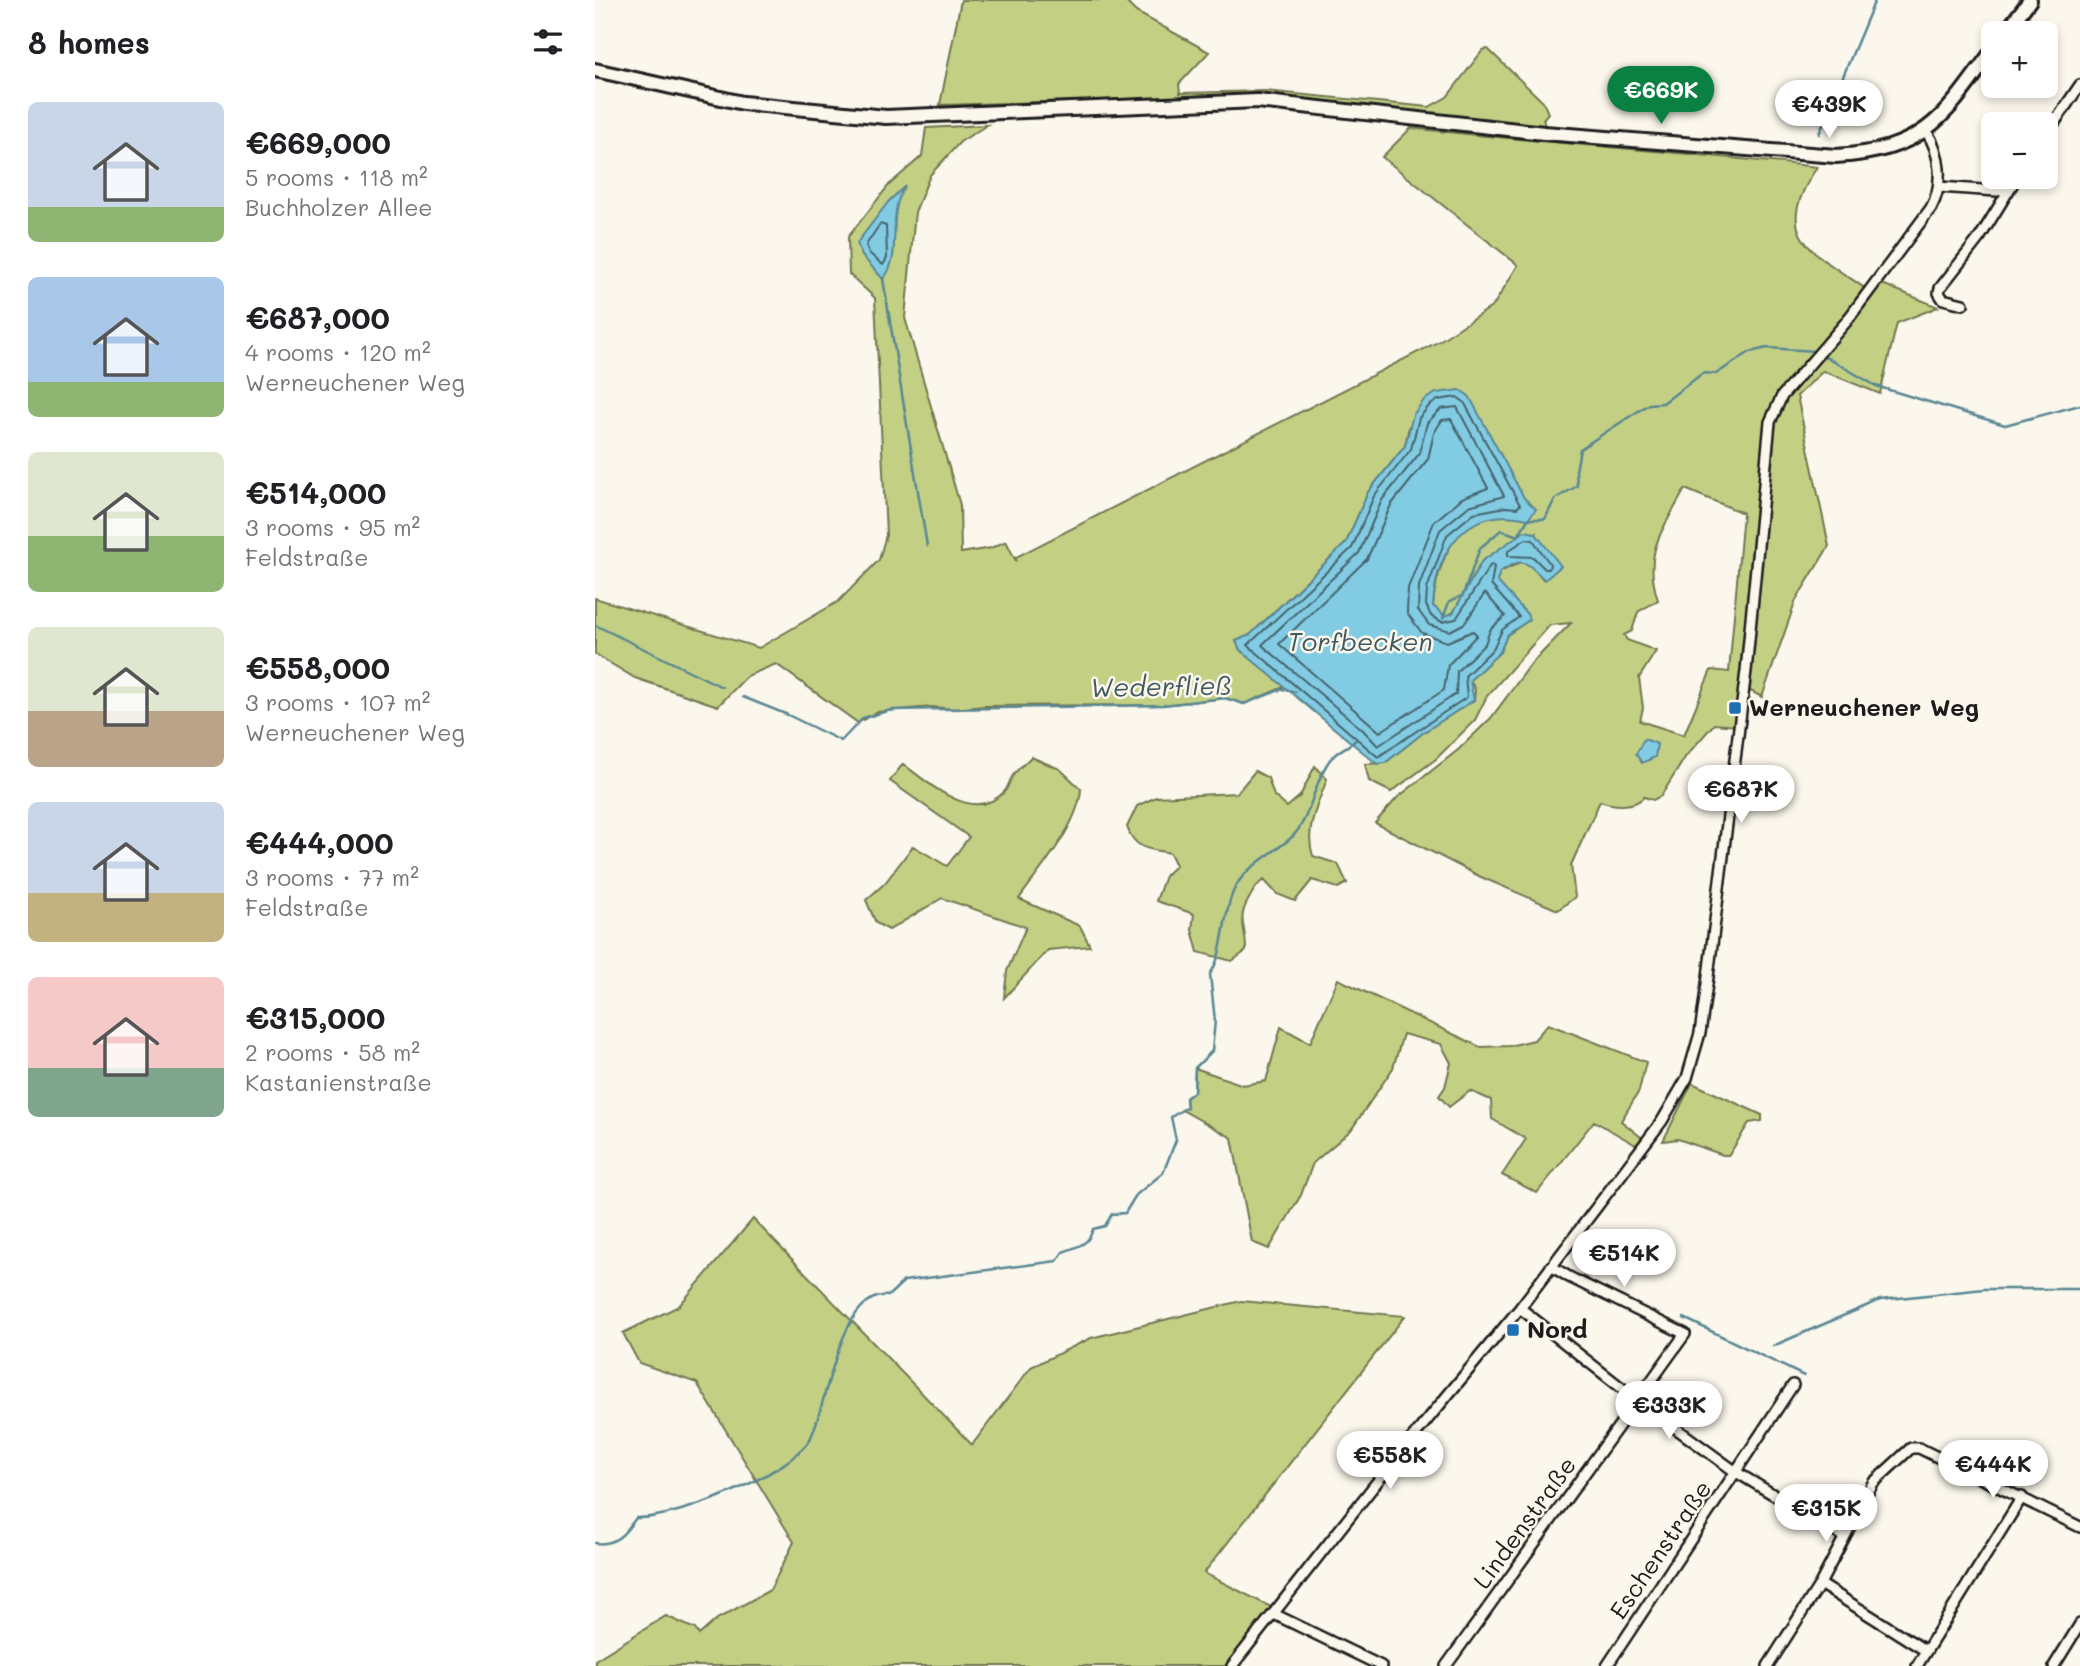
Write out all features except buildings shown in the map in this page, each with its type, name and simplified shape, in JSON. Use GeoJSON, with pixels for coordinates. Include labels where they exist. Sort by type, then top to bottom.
{"type":"FeatureCollection","features":[{"type":"Feature","properties":{"kind":"street"},"geometry":{"type":"LineString","coordinates":[[2014,21],[2029,0]]}},
{"type":"Feature","properties":{"kind":"street"},"geometry":{"type":"LineString","coordinates":[[595,70],[743,103],[885,117],[1257,101],[1584,137],[1836,156],[1877,152],[1926,131],[1949,109],[1981,66]]}},
{"type":"Feature","properties":{"kind":"street"},"geometry":{"type":"LineString","coordinates":[[2058,117],[2080,85]]}},
{"type":"Feature","properties":{"kind":"street"},"geometry":{"type":"LineString","coordinates":[[1232,1666],[1399,1454],[1520,1308],[1662,1121],[1691,1069],[1708,977],[1745,681],[1770,422],[1782,396],[1817,358],[1923,221],[1937,197],[1939,187],[1936,151],[1926,131]]}},
{"type":"Feature","properties":{"kind":"street"},"geometry":{"type":"LineString","coordinates":[[1939,187],[1997,191],[2000,189]]}},
{"type":"Feature","properties":{"kind":"street"},"geometry":{"type":"LineString","coordinates":[[1963,304],[1943,299],[1940,288],[1980,237],[2009,189]]}},
{"type":"Feature","properties":{"kind":"street","name":"Lindenstraße"},"geometry":{"type":"LineString","coordinates":[[1446,1666],[1685,1334],[1552,1266]]}},
{"type":"Feature","properties":{"kind":"street"},"geometry":{"type":"LineString","coordinates":[[1520,1308],[1637,1400],[1736,1472],[1844,1537]]}},
{"type":"Feature","properties":{"kind":"street","name":"Eschenstraße"},"geometry":{"type":"LineString","coordinates":[[1607,1666],[1793,1385]]}},
{"type":"Feature","properties":{"kind":"street"},"geometry":{"type":"LineString","coordinates":[[1768,1666],[1820,1584],[1873,1483],[1911,1448],[1919,1448],[2080,1527]]}},
{"type":"Feature","properties":{"kind":"street"},"geometry":{"type":"LineString","coordinates":[[1918,1666],[2022,1497]]}},
{"type":"Feature","properties":{"kind":"street"},"geometry":{"type":"LineString","coordinates":[[1820,1584],[1926,1651]]}},
{"type":"Feature","properties":{"kind":"street"},"geometry":{"type":"LineString","coordinates":[[1274,1614],[1381,1666]]}},
{"type":"Feature","properties":{"kind":"street"},"geometry":{"type":"LineString","coordinates":[[2054,1666],[2080,1624]]}},
{"type":"Feature","properties":{"kind":"green space"},"geometry":{"type":"Polygon","coordinates":[[[961,0],[1124,0],[1136,12],[1209,52],[1179,84],[1180,93],[1265,91],[1429,107],[1447,97],[1483,50],[1488,49],[1543,102],[1548,113],[1543,119],[1546,129],[1265,96],[940,105],[961,0]]]}},
{"type":"Feature","properties":{"kind":"green space"},"geometry":{"type":"Polygon","coordinates":[[[987,125],[960,142],[930,175],[915,212],[905,318],[960,505],[961,553],[991,548],[1006,541],[1016,561],[1016,557],[1436,343],[1493,306],[1518,265],[1382,157],[1411,128],[1817,167],[1797,210],[1797,226],[1813,251],[1863,287],[1885,285],[1938,307],[1897,323],[1880,394],[1823,371],[1797,396],[1829,546],[1796,600],[1762,697],[1743,687],[1737,726],[1714,724],[1686,756],[1661,796],[1653,800],[1644,797],[1640,801],[1623,805],[1600,801],[1571,865],[1575,897],[1558,910],[1481,877],[1375,823],[1397,798],[1458,750],[1491,718],[1531,664],[1571,623],[1550,625],[1487,696],[1475,720],[1436,759],[1391,792],[1369,781],[1365,764],[1385,763],[1424,732],[1474,700],[1475,690],[1470,680],[1500,652],[1507,635],[1529,620],[1497,581],[1500,572],[1521,562],[1531,564],[1542,578],[1536,533],[1482,561],[1453,613],[1445,616],[1433,606],[1445,557],[1466,527],[1489,515],[1535,509],[1524,498],[1409,426],[1405,446],[1368,492],[1346,543],[1250,635],[1236,641],[1240,650],[1286,686],[1244,704],[1225,698],[1163,705],[984,706],[954,709],[932,707],[876,712],[858,723],[776,664],[747,676],[718,706],[635,678],[595,654],[595,598],[759,648],[839,601],[879,560],[886,535],[875,298],[849,274],[848,237],[889,185],[922,156],[926,128],[987,125]],[[1685,489],[1663,529],[1657,542],[1652,568],[1658,600],[1638,612],[1632,631],[1624,635],[1627,640],[1656,651],[1639,678],[1643,708],[1640,721],[1684,735],[1711,670],[1729,672],[1743,513],[1685,489]]]}},
{"type":"Feature","properties":{"kind":"green space"},"geometry":{"type":"Polygon","coordinates":[[[1031,757],[1060,769],[1081,789],[1079,803],[1066,832],[1019,899],[1080,926],[1090,946],[1048,950],[1004,998],[1007,971],[1026,927],[942,898],[889,930],[876,923],[866,900],[885,883],[913,846],[947,866],[969,837],[890,781],[903,764],[938,790],[965,803],[979,804],[992,801],[1004,792],[1014,774],[1031,757]]]}},
{"type":"Feature","properties":{"kind":"green space"},"geometry":{"type":"Polygon","coordinates":[[[1315,766],[1327,779],[1311,827],[1313,856],[1338,864],[1347,883],[1338,888],[1312,880],[1295,901],[1277,894],[1264,880],[1254,890],[1243,912],[1246,951],[1232,961],[1198,952],[1192,930],[1194,914],[1156,901],[1165,876],[1176,865],[1170,853],[1144,847],[1130,835],[1127,827],[1137,806],[1156,797],[1237,793],[1255,771],[1268,778],[1274,796],[1287,807],[1300,796],[1315,766]]]}},
{"type":"Feature","properties":{"kind":"green space"},"geometry":{"type":"Polygon","coordinates":[[[1338,979],[1480,1047],[1509,1046],[1534,1040],[1548,1024],[1646,1062],[1639,1091],[1621,1121],[1642,1138],[1636,1145],[1594,1121],[1537,1193],[1502,1175],[1526,1139],[1492,1119],[1491,1100],[1470,1091],[1449,1107],[1439,1096],[1445,1087],[1451,1063],[1441,1044],[1403,1034],[1393,1068],[1351,1130],[1313,1163],[1301,1195],[1269,1249],[1252,1242],[1232,1138],[1182,1110],[1187,1107],[1186,1098],[1194,1092],[1195,1068],[1243,1085],[1266,1081],[1281,1027],[1310,1043],[1338,979]]]}},
{"type":"Feature","properties":{"kind":"green space"},"geometry":{"type":"Polygon","coordinates":[[[1692,1083],[1762,1115],[1762,1121],[1749,1123],[1729,1155],[1678,1139],[1663,1141],[1692,1083]]]}},
{"type":"Feature","properties":{"kind":"green space"},"geometry":{"type":"Polygon","coordinates":[[[753,1219],[972,1445],[1031,1367],[1091,1338],[1241,1301],[1405,1316],[1204,1573],[1275,1609],[1226,1666],[595,1666],[595,1660],[666,1616],[695,1629],[699,1635],[717,1619],[770,1590],[794,1542],[697,1383],[639,1363],[623,1333],[679,1306],[753,1219]]]}},
{"type":"Feature","properties":{"kind":"water"},"geometry":{"type":"Polygon","coordinates":[[[905,186],[896,210],[892,259],[883,279],[862,256],[857,243],[889,201],[905,186]]]}},
{"type":"Feature","properties":{"kind":"water","name":"Torfbecken"},"geometry":{"type":"Polygon","coordinates":[[[1460,390],[1469,396],[1524,498],[1536,509],[1528,519],[1507,516],[1488,519],[1472,525],[1459,536],[1448,550],[1441,566],[1435,585],[1433,606],[1445,616],[1453,613],[1482,561],[1525,531],[1535,533],[1561,566],[1545,580],[1525,563],[1520,562],[1500,572],[1497,581],[1527,614],[1529,620],[1507,635],[1500,652],[1470,680],[1474,700],[1424,732],[1385,763],[1377,764],[1240,650],[1236,641],[1250,635],[1346,543],[1368,492],[1405,446],[1413,415],[1424,400],[1436,393],[1460,390]]]}},
{"type":"Feature","properties":{"kind":"water"},"geometry":{"type":"Polygon","coordinates":[[[1644,739],[1657,744],[1655,757],[1642,763],[1636,754],[1644,739]]]}},
{"type":"Feature","properties":{"kind":"waterway"},"geometry":{"type":"LineString","coordinates":[[1819,134],[1875,0]]}},
{"type":"Feature","properties":{"kind":"waterway"},"geometry":{"type":"LineString","coordinates":[[883,279],[927,546]]}},
{"type":"Feature","properties":{"kind":"waterway"},"geometry":{"type":"LineString","coordinates":[[1443,618],[1449,602],[1463,595],[1480,548],[1501,530],[1518,536],[1528,519],[1545,519],[1555,499],[1577,486],[1576,471],[1580,449],[1649,404],[1663,403],[1703,373],[1716,374],[1750,352],[1767,348],[1816,351],[1876,386],[2005,425],[2080,405]]}},
{"type":"Feature","properties":{"kind":"waterway","name":"Wederfließ"},"geometry":{"type":"LineString","coordinates":[[595,625],[722,687]]}},
{"type":"Feature","properties":{"kind":"waterway","name":"Wederfließ"},"geometry":{"type":"LineString","coordinates":[[743,697],[841,741],[863,718],[891,710],[1163,705],[1225,698],[1244,704],[1282,689],[1296,692]]}},
{"type":"Feature","properties":{"kind":"waterway"},"geometry":{"type":"LineString","coordinates":[[595,1543],[614,1540],[624,1533],[636,1518],[678,1511],[732,1492],[782,1465],[800,1451],[811,1437],[847,1330],[858,1311],[872,1299],[888,1296],[904,1281],[1057,1261],[1063,1252],[1085,1242],[1093,1229],[1105,1226],[1112,1214],[1125,1213],[1136,1195],[1163,1173],[1176,1140],[1171,1117],[1187,1107],[1186,1098],[1194,1092],[1195,1068],[1212,1051],[1215,1021],[1210,974],[1218,956],[1233,892],[1251,868],[1292,837],[1304,821],[1327,764],[1356,740]]}},
{"type":"Feature","properties":{"kind":"waterway"},"geometry":{"type":"LineString","coordinates":[[1773,1346],[1880,1300],[1984,1289],[2080,1289]]}},
{"type":"Feature","properties":{"kind":"waterway"},"geometry":{"type":"LineString","coordinates":[[1684,1318],[1804,1376]]}},
{"type":"Feature","properties":{"kind":"place","name":"Werneuchener Weg"},"geometry":{"type":"Point","coordinates":[1735,708]}},
{"type":"Feature","properties":{"kind":"place","name":"Nord"},"geometry":{"type":"Point","coordinates":[1513,1330]}}]}
